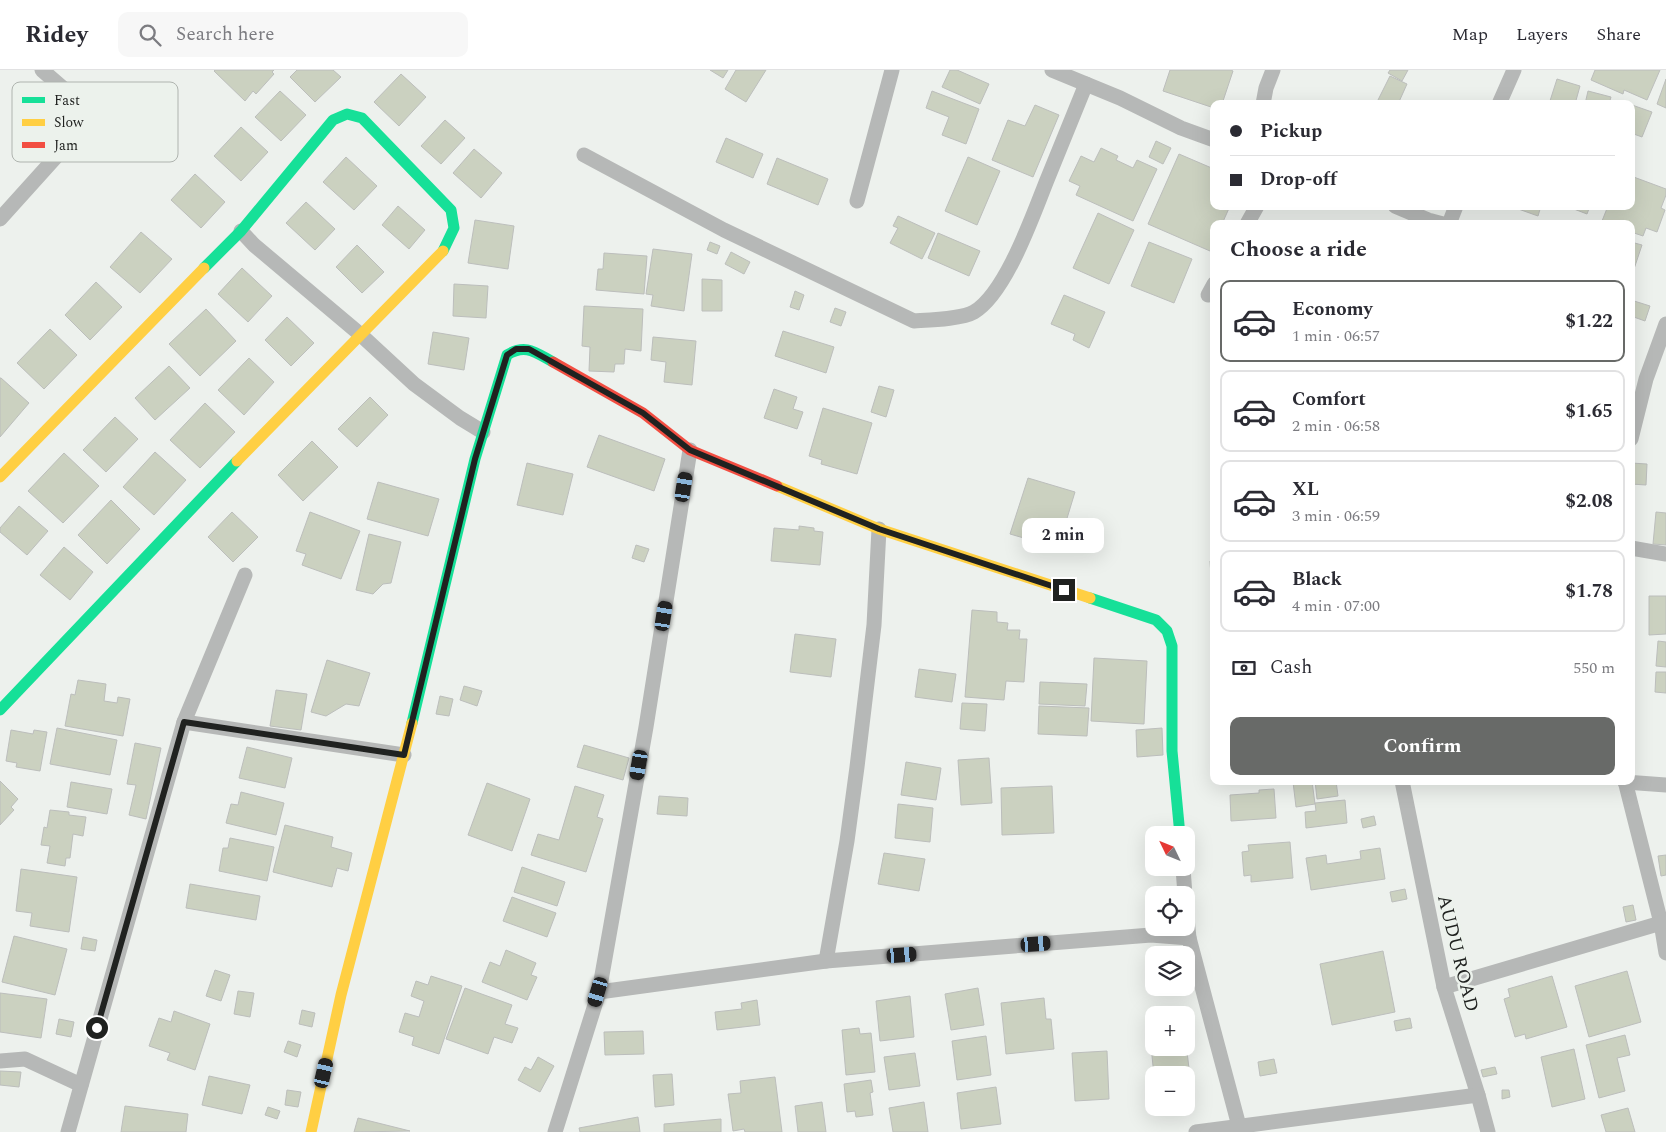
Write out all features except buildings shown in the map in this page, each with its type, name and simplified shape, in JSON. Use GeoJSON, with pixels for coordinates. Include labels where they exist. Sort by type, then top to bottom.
{"type":"FeatureCollection","features":[{"type":"Feature","properties":{"kind":"street"},"geometry":{"type":"LineString","coordinates":[[42,70],[56,82]]}},
{"type":"Feature","properties":{"kind":"street"},"geometry":{"type":"LineString","coordinates":[[857,201],[892,70]]}},
{"type":"Feature","properties":{"kind":"street"},"geometry":{"type":"LineString","coordinates":[[1052,70],[1120,98],[1180,128],[1210,139]]}},
{"type":"Feature","properties":{"kind":"street"},"geometry":{"type":"LineString","coordinates":[[1263,100],[1273,70]]}},
{"type":"Feature","properties":{"kind":"street"},"geometry":{"type":"LineString","coordinates":[[1501,100],[1514,70]]}},
{"type":"Feature","properties":{"kind":"street"},"geometry":{"type":"LineString","coordinates":[[584,155],[724,230],[914,321],[948,318],[972,314],[984,305],[1004,278],[1026,232],[1086,84]]}},
{"type":"Feature","properties":{"kind":"street"},"geometry":{"type":"LineString","coordinates":[[0,477],[241,230],[333,120],[347,114],[362,118],[451,210],[454,228],[445,250],[193,506],[0,710]]}},
{"type":"Feature","properties":{"kind":"street"},"geometry":{"type":"LineString","coordinates":[[0,219],[51,162]]}},
{"type":"Feature","properties":{"kind":"street"},"geometry":{"type":"LineString","coordinates":[[1404,210],[1428,220]]}},
{"type":"Feature","properties":{"kind":"street"},"geometry":{"type":"LineString","coordinates":[[241,230],[254,245],[361,335],[414,384],[460,418],[483,432]]}},
{"type":"Feature","properties":{"kind":"street"},"geometry":{"type":"LineString","coordinates":[[1635,423],[1646,380],[1666,324]]}},
{"type":"Feature","properties":{"kind":"street"},"geometry":{"type":"LineString","coordinates":[[311,1132],[341,995],[404,755],[473,469],[507,355],[516,349],[529,349],[643,413],[690,450],[879,529],[1156,620],[1168,632],[1172,646],[1172,750],[1179,826]]}},
{"type":"Feature","properties":{"kind":"street"},"geometry":{"type":"LineString","coordinates":[[556,1132],[598,992],[646,727],[690,450]]}},
{"type":"Feature","properties":{"kind":"street"},"geometry":{"type":"LineString","coordinates":[[826,961],[847,841],[858,757],[874,625],[879,529]]}},
{"type":"Feature","properties":{"kind":"street"},"geometry":{"type":"LineString","coordinates":[[1635,549],[1666,554]]}},
{"type":"Feature","properties":{"kind":"street"},"geometry":{"type":"LineString","coordinates":[[68,1132],[184,722],[245,575]]}},
{"type":"Feature","properties":{"kind":"street"},"geometry":{"type":"LineString","coordinates":[[184,722],[404,755]]}},
{"type":"Feature","properties":{"kind":"street"},"geometry":{"type":"LineString","coordinates":[[1635,783],[1666,785]]}},
{"type":"Feature","properties":{"kind":"street","name":"AUDU ROAD"},"geometry":{"type":"LineString","coordinates":[[1403,785],[1444,987],[1488,1132]]}},
{"type":"Feature","properties":{"kind":"street"},"geometry":{"type":"LineString","coordinates":[[1626,785],[1661,923],[1666,953]]}},
{"type":"Feature","properties":{"kind":"street"},"geometry":{"type":"LineString","coordinates":[[1444,987],[1661,923]]}},
{"type":"Feature","properties":{"kind":"street"},"geometry":{"type":"LineString","coordinates":[[598,992],[826,961],[1150,935],[1189,938],[1239,1126]]}},
{"type":"Feature","properties":{"kind":"street"},"geometry":{"type":"LineString","coordinates":[[0,1061],[25,1059],[81,1085]]}},
{"type":"Feature","properties":{"kind":"street"},"geometry":{"type":"LineString","coordinates":[[1196,1132],[1478,1096]]}},
{"type":"Feature","properties":{"kind":"traffic: fast"},"geometry":{"type":"LineString","coordinates":[[204,268],[241,231],[333,120],[347,114],[362,118],[451,210],[454,228],[443,251]]}},
{"type":"Feature","properties":{"kind":"traffic: fast"},"geometry":{"type":"LineString","coordinates":[[412,723],[475,459],[507,355],[514,351],[525,350],[536,353],[553,362]]}},
{"type":"Feature","properties":{"kind":"traffic: fast"},"geometry":{"type":"LineString","coordinates":[[0,710],[237,461]]}},
{"type":"Feature","properties":{"kind":"traffic: fast"},"geometry":{"type":"LineString","coordinates":[[1090,598],[1156,620],[1167,631],[1172,646],[1172,751],[1179,826]]}},
{"type":"Feature","properties":{"kind":"traffic: slow"},"geometry":{"type":"LineString","coordinates":[[237,461],[443,251]]}},
{"type":"Feature","properties":{"kind":"traffic: slow"},"geometry":{"type":"LineString","coordinates":[[0,477],[204,268]]}},
{"type":"Feature","properties":{"kind":"traffic: slow"},"geometry":{"type":"LineString","coordinates":[[777,486],[879,529],[1090,598]]}},
{"type":"Feature","properties":{"kind":"traffic: slow"},"geometry":{"type":"LineString","coordinates":[[311,1132],[341,995],[412,723]]}},
{"type":"Feature","properties":{"kind":"traffic: jam"},"geometry":{"type":"LineString","coordinates":[[553,362],[643,413],[690,450],[777,486]]}},
{"type":"Feature","properties":{"kind":"route"},"geometry":{"type":"LineString","coordinates":[[97,1028],[184,722],[404,755],[475,459],[507,355],[516,349],[529,349],[643,413],[690,450],[879,529],[1064,590]]}}]}
